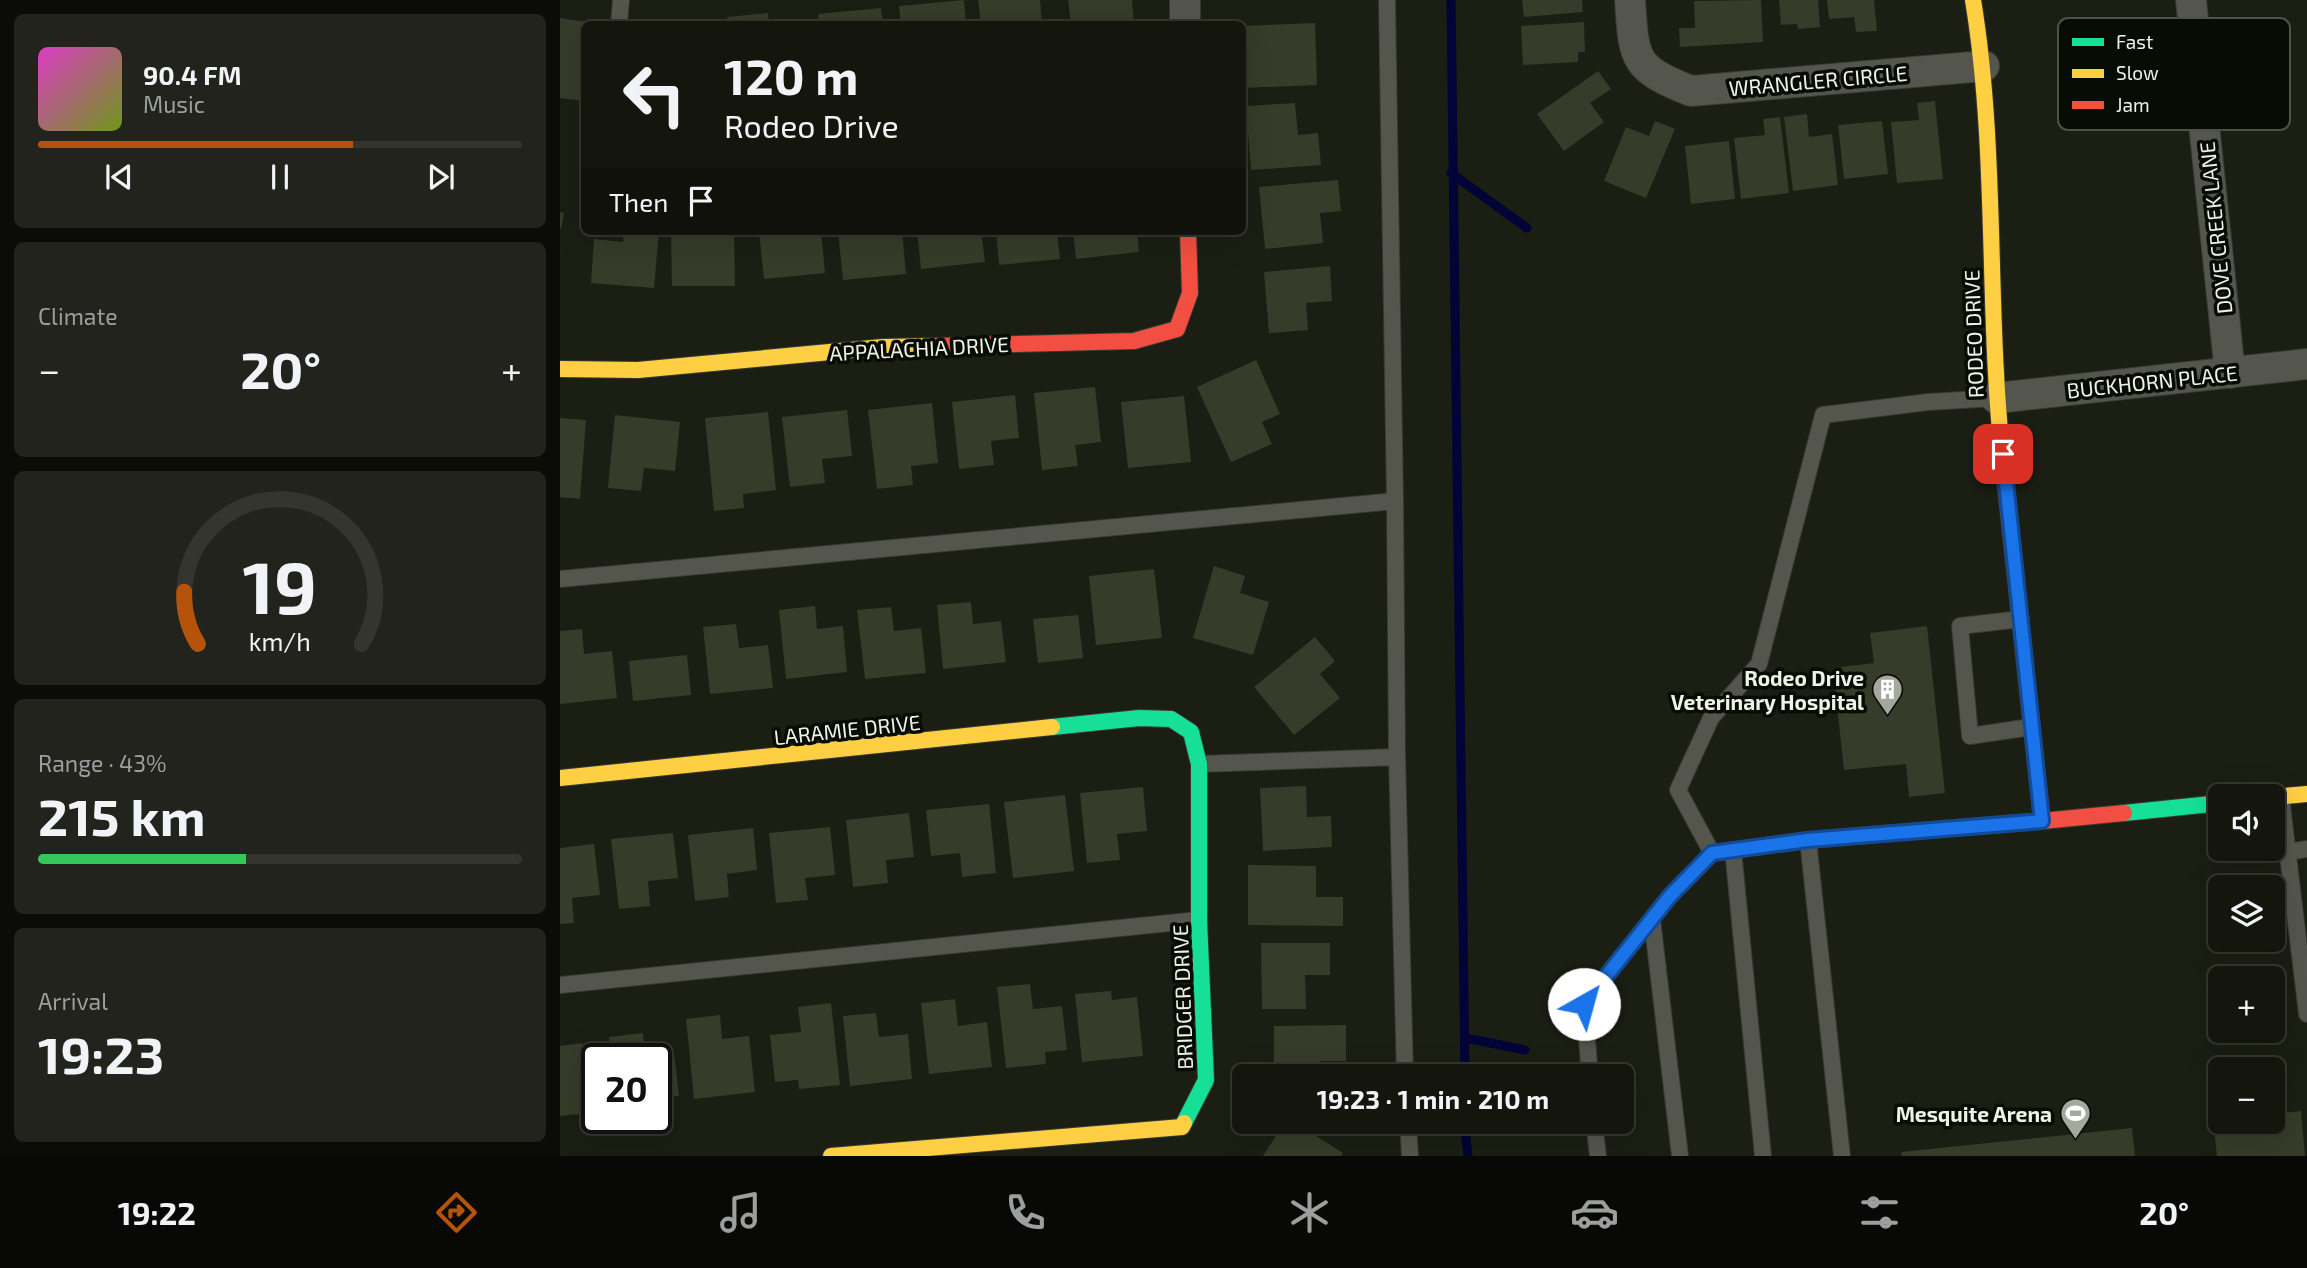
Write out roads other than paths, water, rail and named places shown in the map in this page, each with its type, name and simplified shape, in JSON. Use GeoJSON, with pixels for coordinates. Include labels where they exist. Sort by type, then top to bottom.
{"type":"FeatureCollection","features":[{"type":"Feature","properties":{"kind":"street"},"geometry":{"type":"LineString","coordinates":[[1185,0],[1185,21]]}},
{"type":"Feature","properties":{"kind":"street","name":"WRANGLER CIRCLE"},"geometry":{"type":"LineString","coordinates":[[1630,0],[1633,49],[1655,77],[1691,91],[1984,65]]}},
{"type":"Feature","properties":{"kind":"street","name":"RODEO DRIVE"},"geometry":{"type":"LineString","coordinates":[[1973,0],[1984,65],[1996,398],[2042,821]]}},
{"type":"Feature","properties":{"kind":"street","name":"DOVE CREEK LANE"},"geometry":{"type":"LineString","coordinates":[[2191,0],[2193,18]]}},
{"type":"Feature","properties":{"kind":"street","name":"DOVE CREEK LANE"},"geometry":{"type":"LineString","coordinates":[[2205,130],[2230,373]]}},
{"type":"Feature","properties":{"kind":"street","name":"APPALACHIA DRIVE"},"geometry":{"type":"LineString","coordinates":[[560,369],[638,370],[883,347],[1135,341],[1177,329],[1190,293],[1188,235]]}},
{"type":"Feature","properties":{"kind":"street","name":"BUCKHORN PLACE"},"geometry":{"type":"LineString","coordinates":[[1996,398],[2307,364]]}},
{"type":"Feature","properties":{"kind":"street","name":"BRIDGER DRIVE"},"geometry":{"type":"LineString","coordinates":[[831,1156],[1182,1127],[1206,1080],[1199,920],[1199,764],[1191,732],[1171,719],[1139,718]]}},
{"type":"Feature","properties":{"kind":"street","name":"LARAMIE DRIVE"},"geometry":{"type":"LineString","coordinates":[[560,778],[1139,718]]}},
{"type":"Feature","properties":{"kind":"street"},"geometry":{"type":"LineString","coordinates":[[2285,796],[2307,794]]}},
{"type":"Feature","properties":{"kind":"street"},"geometry":{"type":"LineString","coordinates":[[2042,821],[2208,804]]}},
{"type":"Feature","properties":{"kind":"lane"},"geometry":{"type":"LineString","coordinates":[[620,21],[621,0]]}},
{"type":"Feature","properties":{"kind":"lane"},"geometry":{"type":"LineString","coordinates":[[1387,0],[1396,757],[1405,1064]]}},
{"type":"Feature","properties":{"kind":"lane"},"geometry":{"type":"LineString","coordinates":[[1712,853],[1678,790],[1711,718],[1759,664],[1823,415],[1928,402],[1996,398]]}},
{"type":"Feature","properties":{"kind":"lane"},"geometry":{"type":"LineString","coordinates":[[560,579],[1395,501]]}},
{"type":"Feature","properties":{"kind":"lane"},"geometry":{"type":"LineString","coordinates":[[2021,619],[1960,626],[1970,736],[2031,727]]}},
{"type":"Feature","properties":{"kind":"lane"},"geometry":{"type":"LineString","coordinates":[[1199,764],[1396,757]]}},
{"type":"Feature","properties":{"kind":"lane"},"geometry":{"type":"LineString","coordinates":[[1589,1064],[1584,1004],[1670,896],[1712,853],[1808,840],[2042,821]]}},
{"type":"Feature","properties":{"kind":"lane"},"geometry":{"type":"LineString","coordinates":[[2285,837],[2307,1014]]}},
{"type":"Feature","properties":{"kind":"lane"},"geometry":{"type":"LineString","coordinates":[[1808,840],[1842,1156]]}},
{"type":"Feature","properties":{"kind":"lane"},"geometry":{"type":"LineString","coordinates":[[2288,852],[2307,849]]}},
{"type":"Feature","properties":{"kind":"lane"},"geometry":{"type":"LineString","coordinates":[[1733,850],[1763,1156]]}},
{"type":"Feature","properties":{"kind":"lane"},"geometry":{"type":"LineString","coordinates":[[1652,919],[1680,1156]]}},
{"type":"Feature","properties":{"kind":"lane"},"geometry":{"type":"LineString","coordinates":[[560,985],[1199,920]]}},
{"type":"Feature","properties":{"kind":"lane"},"geometry":{"type":"LineString","coordinates":[[1409,1134],[1410,1156]]}},
{"type":"Feature","properties":{"kind":"lane"},"geometry":{"type":"LineString","coordinates":[[1595,1134],[1598,1156]]}},
{"type":"Feature","properties":{"kind":"waterway"},"geometry":{"type":"LineString","coordinates":[[1451,0],[1465,1064]]}},
{"type":"Feature","properties":{"kind":"waterway"},"geometry":{"type":"LineString","coordinates":[[1451,173],[1527,228]]}},
{"type":"Feature","properties":{"kind":"waterway"},"geometry":{"type":"LineString","coordinates":[[1466,1038],[1525,1050]]}},
{"type":"Feature","properties":{"kind":"waterway"},"geometry":{"type":"LineString","coordinates":[[1465,1134],[1468,1156]]}},
{"type":"Feature","properties":{"kind":"place","name":"Rodeo Drive Veterinary Hospital"},"geometry":{"type":"Point","coordinates":[1887,716]}},
{"type":"Feature","properties":{"kind":"place","name":"Mesquite Arena"},"geometry":{"type":"Point","coordinates":[2075,1140]}}]}
